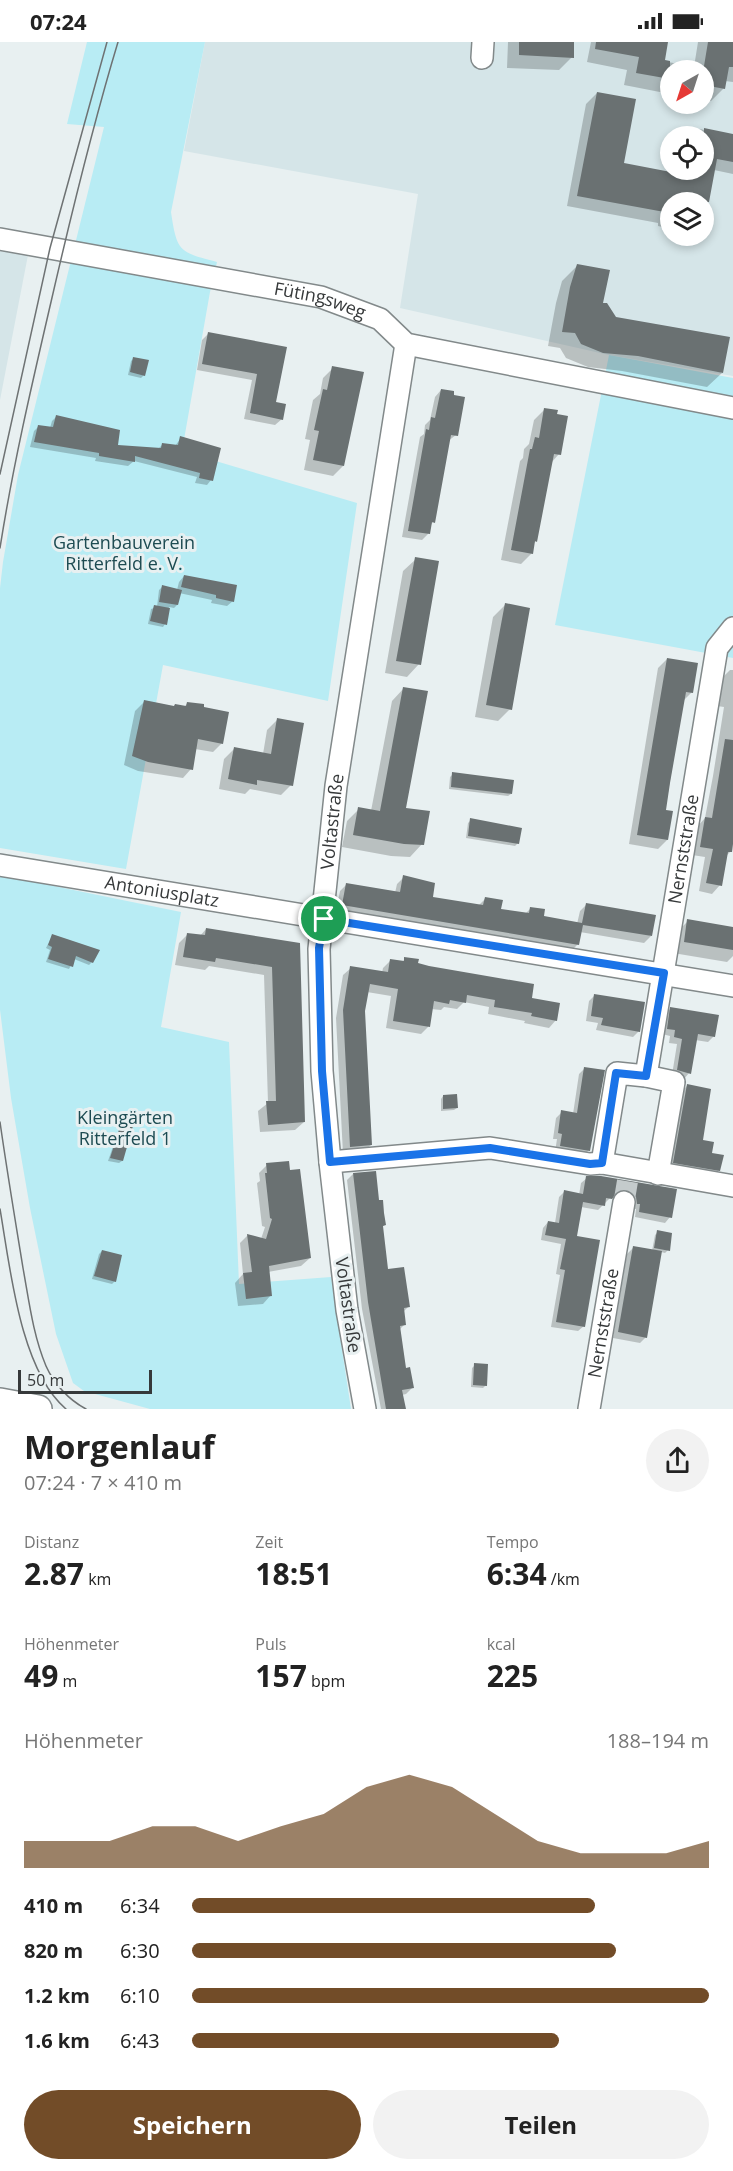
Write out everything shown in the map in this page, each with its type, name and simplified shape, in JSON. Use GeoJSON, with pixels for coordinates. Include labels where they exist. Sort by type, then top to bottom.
{"type":"FeatureCollection","features":[{"type":"Feature","properties":{"kind":"main road"},"geometry":{"type":"LineString","coordinates":[[0,1402],[38,1409]]}},
{"type":"Feature","properties":{"kind":"street","name":"Fütingsweg"},"geometry":{"type":"LineString","coordinates":[[0,239],[321,297],[380,319],[406,344]]}},
{"type":"Feature","properties":{"kind":"street"},"geometry":{"type":"LineString","coordinates":[[406,344],[733,408]]}},
{"type":"Feature","properties":{"kind":"street","name":"Voltastraße"},"geometry":{"type":"LineString","coordinates":[[365,1409],[347,1310],[330,1162],[322,1071],[319,948],[324,919],[336,786],[406,344]]}},
{"type":"Feature","properties":{"kind":"street","name":"Nernststraße"},"geometry":{"type":"LineString","coordinates":[[646,1076],[717,648],[733,628]]}},
{"type":"Feature","properties":{"kind":"street","name":"Antoniusplatz"},"geometry":{"type":"LineString","coordinates":[[0,865],[733,986]]}},
{"type":"Feature","properties":{"kind":"street"},"geometry":{"type":"LineString","coordinates":[[596,1164],[616,1073],[646,1076],[674,1082],[658,1174]]}},
{"type":"Feature","properties":{"kind":"street"},"geometry":{"type":"LineString","coordinates":[[330,1162],[490,1148],[596,1164],[629,1173],[658,1174],[733,1186]]}},
{"type":"Feature","properties":{"kind":"street","name":"Nernststraße"},"geometry":{"type":"LineString","coordinates":[[589,1409],[624,1202]]}},
{"type":"Feature","properties":{"kind":"shaded area"},"geometry":{"type":"Polygon","coordinates":[[[205,42],[733,42],[733,376],[609,355],[400,308],[418,194],[184,151],[205,42]]]}},
{"type":"Feature","properties":{"kind":"shaded area"},"geometry":{"type":"Polygon","coordinates":[[[0,251],[28,255],[0,400],[0,251]]]}},
{"type":"Feature","properties":{"kind":"green space","name":"Gartenbauverein Ritterfeld e. V."},"geometry":{"type":"Polygon","coordinates":[[[87,42],[205,42],[171,212],[175,235],[182,248],[195,256],[217,262],[182,451],[357,503],[328,701],[163,665],[126,869],[0,848],[0,588],[18,475],[104,127],[67,124],[87,42]]]}},
{"type":"Feature","properties":{"kind":"green space"},"geometry":{"type":"Polygon","coordinates":[[[609,355],[733,378],[733,658],[555,625],[609,355]]]}},
{"type":"Feature","properties":{"kind":"green space","name":"Kleingärten Ritterfeld 1"},"geometry":{"type":"Polygon","coordinates":[[[0,875],[181,912],[161,1027],[229,1042],[239,1284],[331,1277],[351,1409],[150,1409],[84,1391],[73,1383],[56,1334],[30,1208],[11,1098],[0,1010],[0,875]]]}},
{"type":"Feature","properties":{"kind":"building"},"geometry":{"type":"Polygon","coordinates":[[[519,42],[574,42],[574,58],[519,55],[519,42]]]}},
{"type":"Feature","properties":{"kind":"building"},"geometry":{"type":"Polygon","coordinates":[[[596,42],[668,42],[665,60],[660,60],[660,77],[636,73],[639,57],[595,49],[596,42]]]}},
{"type":"Feature","properties":{"kind":"building"},"geometry":{"type":"Polygon","coordinates":[[[708,42],[733,42],[733,67],[729,67],[725,89],[714,87],[714,60],[705,60],[708,42]]]}},
{"type":"Feature","properties":{"kind":"building"},"geometry":{"type":"Polygon","coordinates":[[[597,92],[636,99],[624,163],[660,170],[660,180],[713,180],[711,192],[660,192],[660,211],[577,196],[597,92]]]}},
{"type":"Feature","properties":{"kind":"building"},"geometry":{"type":"Polygon","coordinates":[[[714,130],[733,134],[733,162],[717,159],[714,175],[714,130]]]}},
{"type":"Feature","properties":{"kind":"building"},"geometry":{"type":"Polygon","coordinates":[[[577,264],[610,270],[603,303],[607,303],[616,317],[730,337],[723,373],[638,356],[603,353],[581,344],[575,333],[562,332],[570,287],[577,264]]]}},
{"type":"Feature","properties":{"kind":"building"},"geometry":{"type":"Polygon","coordinates":[[[208,332],[287,347],[276,402],[286,404],[283,420],[250,413],[257,374],[202,364],[208,332]]]}},
{"type":"Feature","properties":{"kind":"building"},"geometry":{"type":"Polygon","coordinates":[[[133,357],[149,360],[145,376],[130,372],[133,357]]]}},
{"type":"Feature","properties":{"kind":"building"},"geometry":{"type":"Polygon","coordinates":[[[332,366],[364,372],[344,466],[313,460],[319,431],[314,430],[323,389],[327,390],[332,366]]]}},
{"type":"Feature","properties":{"kind":"building"},"geometry":{"type":"Polygon","coordinates":[[[441,389],[454,391],[454,395],[465,397],[458,436],[451,435],[435,523],[432,522],[430,534],[408,531],[426,429],[429,430],[431,417],[435,418],[441,389]]]}},
{"type":"Feature","properties":{"kind":"building"},"geometry":{"type":"Polygon","coordinates":[[[544,408],[558,410],[557,414],[568,416],[561,455],[554,454],[533,554],[511,550],[530,449],[532,449],[535,437],[539,438],[544,408]]]}},
{"type":"Feature","properties":{"kind":"building"},"geometry":{"type":"Polygon","coordinates":[[[56,415],[120,430],[118,445],[161,448],[162,443],[178,445],[180,436],[221,448],[213,481],[199,478],[200,473],[135,456],[135,462],[99,456],[99,453],[34,442],[38,425],[53,427],[56,415]]]}},
{"type":"Feature","properties":{"kind":"building"},"geometry":{"type":"Polygon","coordinates":[[[415,557],[439,561],[421,665],[396,661],[415,557]]]}},
{"type":"Feature","properties":{"kind":"building"},"geometry":{"type":"Polygon","coordinates":[[[184,575],[237,585],[234,602],[216,598],[216,595],[181,587],[184,575]]]}},
{"type":"Feature","properties":{"kind":"building"},"geometry":{"type":"Polygon","coordinates":[[[162,585],[182,590],[178,605],[159,602],[162,585]]]}},
{"type":"Feature","properties":{"kind":"building"},"geometry":{"type":"Polygon","coordinates":[[[505,603],[530,608],[512,710],[486,705],[505,603]]]}},
{"type":"Feature","properties":{"kind":"building"},"geometry":{"type":"Polygon","coordinates":[[[154,605],[170,608],[167,625],[150,621],[154,605]]]}},
{"type":"Feature","properties":{"kind":"building"},"geometry":{"type":"Polygon","coordinates":[[[667,658],[698,663],[693,693],[686,692],[670,783],[666,810],[673,811],[668,840],[637,835],[667,658]]]}},
{"type":"Feature","properties":{"kind":"building"},"geometry":{"type":"Polygon","coordinates":[[[403,687],[428,691],[406,808],[430,811],[424,845],[353,835],[358,807],[380,811],[403,687]]]}},
{"type":"Feature","properties":{"kind":"building"},"geometry":{"type":"Polygon","coordinates":[[[144,700],[174,706],[175,704],[186,706],[187,702],[204,704],[204,707],[229,712],[223,744],[198,739],[193,770],[148,762],[132,756],[144,700]]]}},
{"type":"Feature","properties":{"kind":"building"},"geometry":{"type":"Polygon","coordinates":[[[277,718],[304,723],[293,786],[257,780],[257,785],[228,779],[234,747],[271,754],[277,718]]]}},
{"type":"Feature","properties":{"kind":"building"},"geometry":{"type":"Polygon","coordinates":[[[725,739],[733,740],[733,844],[732,852],[728,852],[722,886],[706,883],[713,849],[700,847],[705,817],[712,818],[725,739]]]}},
{"type":"Feature","properties":{"kind":"building"},"geometry":{"type":"Polygon","coordinates":[[[452,772],[514,780],[512,794],[451,787],[452,772]]]}},
{"type":"Feature","properties":{"kind":"building"},"geometry":{"type":"Polygon","coordinates":[[[470,818],[522,828],[519,844],[468,836],[470,818]]]}},
{"type":"Feature","properties":{"kind":"building"},"geometry":{"type":"Polygon","coordinates":[[[403,875],[435,883],[433,897],[483,905],[485,897],[503,900],[501,909],[529,913],[530,907],[545,909],[544,916],[582,923],[586,903],[656,915],[652,936],[583,925],[579,945],[342,905],[346,883],[400,892],[403,875]]]}},
{"type":"Feature","properties":{"kind":"building"},"geometry":{"type":"Polygon","coordinates":[[[687,919],[733,927],[733,950],[684,942],[687,919]]]}},
{"type":"Feature","properties":{"kind":"building"},"geometry":{"type":"Polygon","coordinates":[[[206,928],[300,943],[305,1122],[268,1125],[266,1101],[276,1101],[272,967],[216,958],[215,962],[183,957],[187,933],[205,935],[206,928]]]}},
{"type":"Feature","properties":{"kind":"building"},"geometry":{"type":"Polygon","coordinates":[[[52,934],[100,950],[93,963],[76,956],[73,967],[48,959],[52,947],[48,945],[52,934]]]}},
{"type":"Feature","properties":{"kind":"building"},"geometry":{"type":"Polygon","coordinates":[[[404,957],[419,959],[418,963],[429,966],[534,984],[532,998],[560,1003],[557,1021],[531,1016],[532,1013],[494,1007],[495,1000],[467,995],[466,1003],[450,1000],[449,1004],[434,1001],[430,1027],[393,1021],[398,989],[370,984],[365,1011],[372,1145],[350,1147],[343,1010],[350,966],[388,972],[390,959],[404,961],[404,957]]]}},
{"type":"Feature","properties":{"kind":"building"},"geometry":{"type":"Polygon","coordinates":[[[594,994],[645,1002],[640,1032],[601,1025],[603,1018],[591,1016],[594,994]]]}},
{"type":"Feature","properties":{"kind":"building"},"geometry":{"type":"Polygon","coordinates":[[[670,1007],[719,1015],[715,1037],[698,1034],[691,1074],[677,1070],[682,1039],[674,1037],[675,1030],[667,1029],[670,1007]]]}},
{"type":"Feature","properties":{"kind":"building"},"geometry":{"type":"Polygon","coordinates":[[[584,1067],[605,1070],[590,1151],[560,1146],[562,1134],[558,1133],[561,1110],[577,1113],[584,1067]]]}},
{"type":"Feature","properties":{"kind":"building"},"geometry":{"type":"Polygon","coordinates":[[[687,1084],[711,1089],[703,1140],[714,1142],[712,1153],[724,1155],[720,1171],[673,1163],[687,1084]]]}},
{"type":"Feature","properties":{"kind":"building"},"geometry":{"type":"Polygon","coordinates":[[[457,1094],[458,1108],[443,1109],[443,1095],[457,1094]]]}},
{"type":"Feature","properties":{"kind":"building"},"geometry":{"type":"Polygon","coordinates":[[[124,1115],[135,1119],[123,1161],[110,1158],[124,1115]]]}},
{"type":"Feature","properties":{"kind":"building"},"geometry":{"type":"Polygon","coordinates":[[[289,1161],[290,1170],[300,1169],[311,1258],[269,1266],[272,1296],[246,1299],[243,1273],[252,1272],[247,1234],[266,1239],[272,1219],[270,1218],[265,1173],[267,1173],[266,1163],[289,1161]]]}},
{"type":"Feature","properties":{"kind":"building"},"geometry":{"type":"Polygon","coordinates":[[[376,1171],[379,1200],[383,1200],[386,1225],[383,1226],[388,1269],[404,1267],[410,1307],[404,1308],[406,1325],[400,1326],[406,1368],[410,1367],[414,1388],[402,1390],[406,1409],[386,1409],[368,1302],[353,1173],[376,1171]]]}},
{"type":"Feature","properties":{"kind":"building"},"geometry":{"type":"Polygon","coordinates":[[[586,1176],[601,1176],[677,1189],[672,1218],[639,1212],[640,1204],[637,1204],[636,1197],[627,1190],[619,1190],[612,1199],[606,1198],[605,1206],[583,1202],[577,1236],[600,1240],[585,1327],[556,1322],[565,1270],[560,1269],[566,1239],[545,1235],[548,1221],[559,1223],[564,1190],[583,1194],[586,1176]]]}},
{"type":"Feature","properties":{"kind":"building"},"geometry":{"type":"Polygon","coordinates":[[[657,1230],[672,1233],[670,1251],[654,1248],[657,1230]]]}},
{"type":"Feature","properties":{"kind":"building"},"geometry":{"type":"Polygon","coordinates":[[[633,1246],[662,1251],[647,1338],[618,1332],[633,1246]]]}},
{"type":"Feature","properties":{"kind":"building"},"geometry":{"type":"Polygon","coordinates":[[[102,1250],[122,1255],[116,1282],[94,1276],[102,1250]]]}},
{"type":"Feature","properties":{"kind":"building"},"geometry":{"type":"Polygon","coordinates":[[[474,1363],[488,1364],[487,1386],[473,1385],[474,1363]]]}},
{"type":"Feature","properties":{"kind":"tunnel"},"geometry":{"type":"LineString","coordinates":[[624,1202],[628,1178]]}},
{"type":"Feature","properties":{"kind":"tram line"},"geometry":{"type":"LineString","coordinates":[[0,474],[50,248],[107,42]]}},
{"type":"Feature","properties":{"kind":"tram line"},"geometry":{"type":"LineString","coordinates":[[0,548],[23,425],[74,204],[118,42]]}},
{"type":"Feature","properties":{"kind":"tram line"},"geometry":{"type":"LineString","coordinates":[[0,1122],[23,1268],[38,1342],[53,1379],[68,1396],[86,1409]]}},
{"type":"Feature","properties":{"kind":"tram line"},"geometry":{"type":"LineString","coordinates":[[0,1209],[13,1287],[28,1344],[50,1392],[66,1409]]}},
{"type":"Feature","properties":{"kind":"route"},"geometry":{"type":"LineString","coordinates":[[324,919],[664,973],[646,1076],[616,1073],[602,1163],[590,1164],[490,1148],[330,1162],[322,1071],[319,948],[324,919]]}}]}
